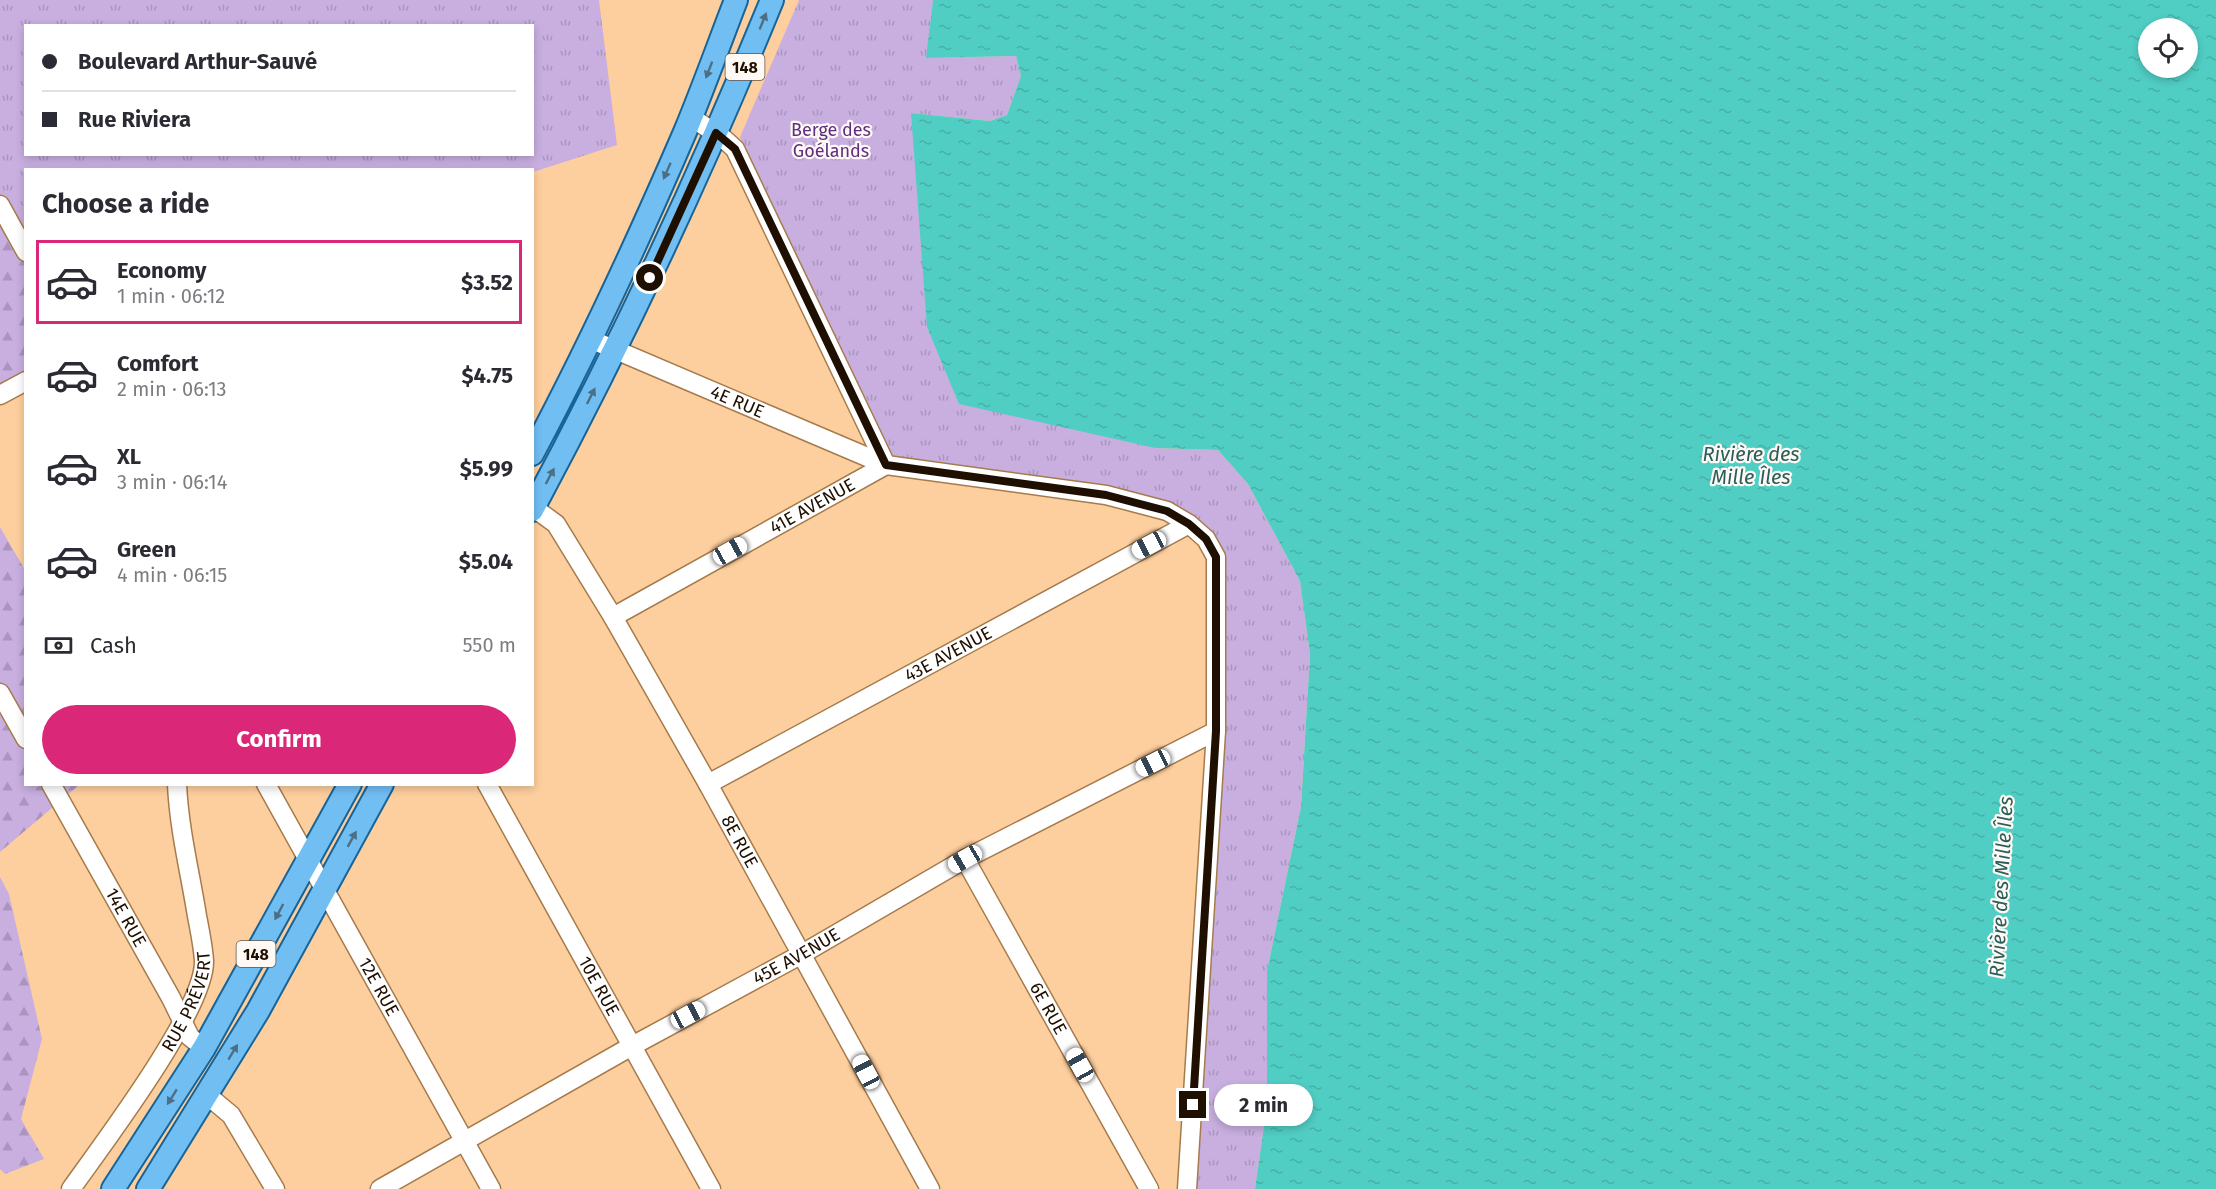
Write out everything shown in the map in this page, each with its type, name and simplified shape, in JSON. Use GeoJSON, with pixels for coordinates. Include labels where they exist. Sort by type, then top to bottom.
{"type":"FeatureCollection","features":[{"type":"Feature","properties":{"kind":"main road","name":"148"},"geometry":{"type":"LineString","coordinates":[[534,447],[539,430],[590,339],[691,117],[736,0]]}},
{"type":"Feature","properties":{"kind":"main road","name":"148"},"geometry":{"type":"LineString","coordinates":[[534,507],[615,351],[716,133],[772,0]]}},
{"type":"Feature","properties":{"kind":"main road","name":"148"},"geometry":{"type":"LineString","coordinates":[[112,1189],[204,1048],[349,786]]}},
{"type":"Feature","properties":{"kind":"main road","name":"148"},"geometry":{"type":"LineString","coordinates":[[148,1189],[274,983],[381,786]]}},
{"type":"Feature","properties":{"kind":"street"},"geometry":{"type":"LineString","coordinates":[[691,117],[735,149],[886,465]]}},
{"type":"Feature","properties":{"kind":"street"},"geometry":{"type":"LineString","coordinates":[[0,205],[24,248]]}},
{"type":"Feature","properties":{"kind":"street","name":"4E RUE"},"geometry":{"type":"LineString","coordinates":[[590,339],[886,465],[1106,495],[1167,511],[1189,524],[1206,539],[1216,557],[1216,731],[1187,1189]]}},
{"type":"Feature","properties":{"kind":"street"},"geometry":{"type":"LineString","coordinates":[[0,395],[24,382]]}},
{"type":"Feature","properties":{"kind":"street"},"geometry":{"type":"LineString","coordinates":[[539,430],[568,442]]}},
{"type":"Feature","properties":{"kind":"street","name":"41E AVENUE"},"geometry":{"type":"LineString","coordinates":[[613,616],[886,465]]}},
{"type":"Feature","properties":{"kind":"street","name":"8E RUE"},"geometry":{"type":"LineString","coordinates":[[534,510],[556,524],[613,616],[708,784],[930,1189]]}},
{"type":"Feature","properties":{"kind":"street","name":"43E AVENUE"},"geometry":{"type":"LineString","coordinates":[[708,784],[1189,524]]}},
{"type":"Feature","properties":{"kind":"street"},"geometry":{"type":"LineString","coordinates":[[0,693],[24,735]]}},
{"type":"Feature","properties":{"kind":"street","name":"45E AVENUE"},"geometry":{"type":"LineString","coordinates":[[380,1189],[632,1046],[802,954],[965,859],[1216,731]]}},
{"type":"Feature","properties":{"kind":"street","name":"14E RUE"},"geometry":{"type":"LineString","coordinates":[[52,786],[190,1037],[204,1048]]}},
{"type":"Feature","properties":{"kind":"street","name":"RUE PRÉVERT"},"geometry":{"type":"LineString","coordinates":[[71,1189],[126,1110],[183,1021],[196,995],[204,962],[179,814],[177,786]]}},
{"type":"Feature","properties":{"kind":"street","name":"12E RUE"},"geometry":{"type":"LineString","coordinates":[[267,786],[491,1189]]}},
{"type":"Feature","properties":{"kind":"street","name":"10E RUE"},"geometry":{"type":"LineString","coordinates":[[488,786],[711,1189]]}},
{"type":"Feature","properties":{"kind":"street","name":"6E RUE"},"geometry":{"type":"LineString","coordinates":[[965,859],[1149,1189]]}},
{"type":"Feature","properties":{"kind":"street"},"geometry":{"type":"LineString","coordinates":[[207,1095],[231,1115],[275,1189]]}},
{"type":"Feature","properties":{"kind":"green space"},"geometry":{"type":"Polygon","coordinates":[[[0,0],[599,0],[617,145],[534,172],[534,168],[24,168],[24,250],[0,205],[0,0]]]}},
{"type":"Feature","properties":{"kind":"green space","name":"Berge des Goélands"},"geometry":{"type":"Polygon","coordinates":[[[799,0],[933,0],[927,58],[1016,56],[1021,76],[1007,115],[990,121],[911,113],[1155,448],[1218,450],[1248,484],[1300,581],[1310,654],[1301,807],[1267,971],[1267,1105],[1255,1189],[1190,1189],[1218,557],[1167,511],[886,465],[740,137],[799,0]]]}},
{"type":"Feature","properties":{"kind":"green space"},"geometry":{"type":"Polygon","coordinates":[[[0,74],[24,148],[24,156],[26,156],[26,168],[24,168],[24,376],[0,391],[0,74]]]}},
{"type":"Feature","properties":{"kind":"green space"},"geometry":{"type":"Polygon","coordinates":[[[0,527],[24,568],[24,786],[78,786],[0,852],[0,527]]]}},
{"type":"Feature","properties":{"kind":"green space"},"geometry":{"type":"Polygon","coordinates":[[[0,877],[9,894],[42,1039],[21,1119],[44,1159],[5,1174],[0,1169],[0,877]]]}},
{"type":"Feature","properties":{"kind":"water","name":"Rivière des Mille Îles"},"geometry":{"type":"Polygon","coordinates":[[[933,0],[2216,0],[2216,1189],[1255,1189],[1267,1105],[1267,971],[1301,807],[1310,654],[1300,581],[1248,484],[1218,450],[1155,448],[959,404],[927,327],[911,113],[990,121],[1007,115],[1021,76],[1016,56],[926,58],[933,0]]]}},
{"type":"Feature","properties":{"kind":"route"},"geometry":{"type":"LineString","coordinates":[[650,278],[716,133],[732,144],[735,149],[886,465],[1106,495],[1167,511],[1189,524],[1206,539],[1216,557],[1216,731],[1193,1105]]}}]}
